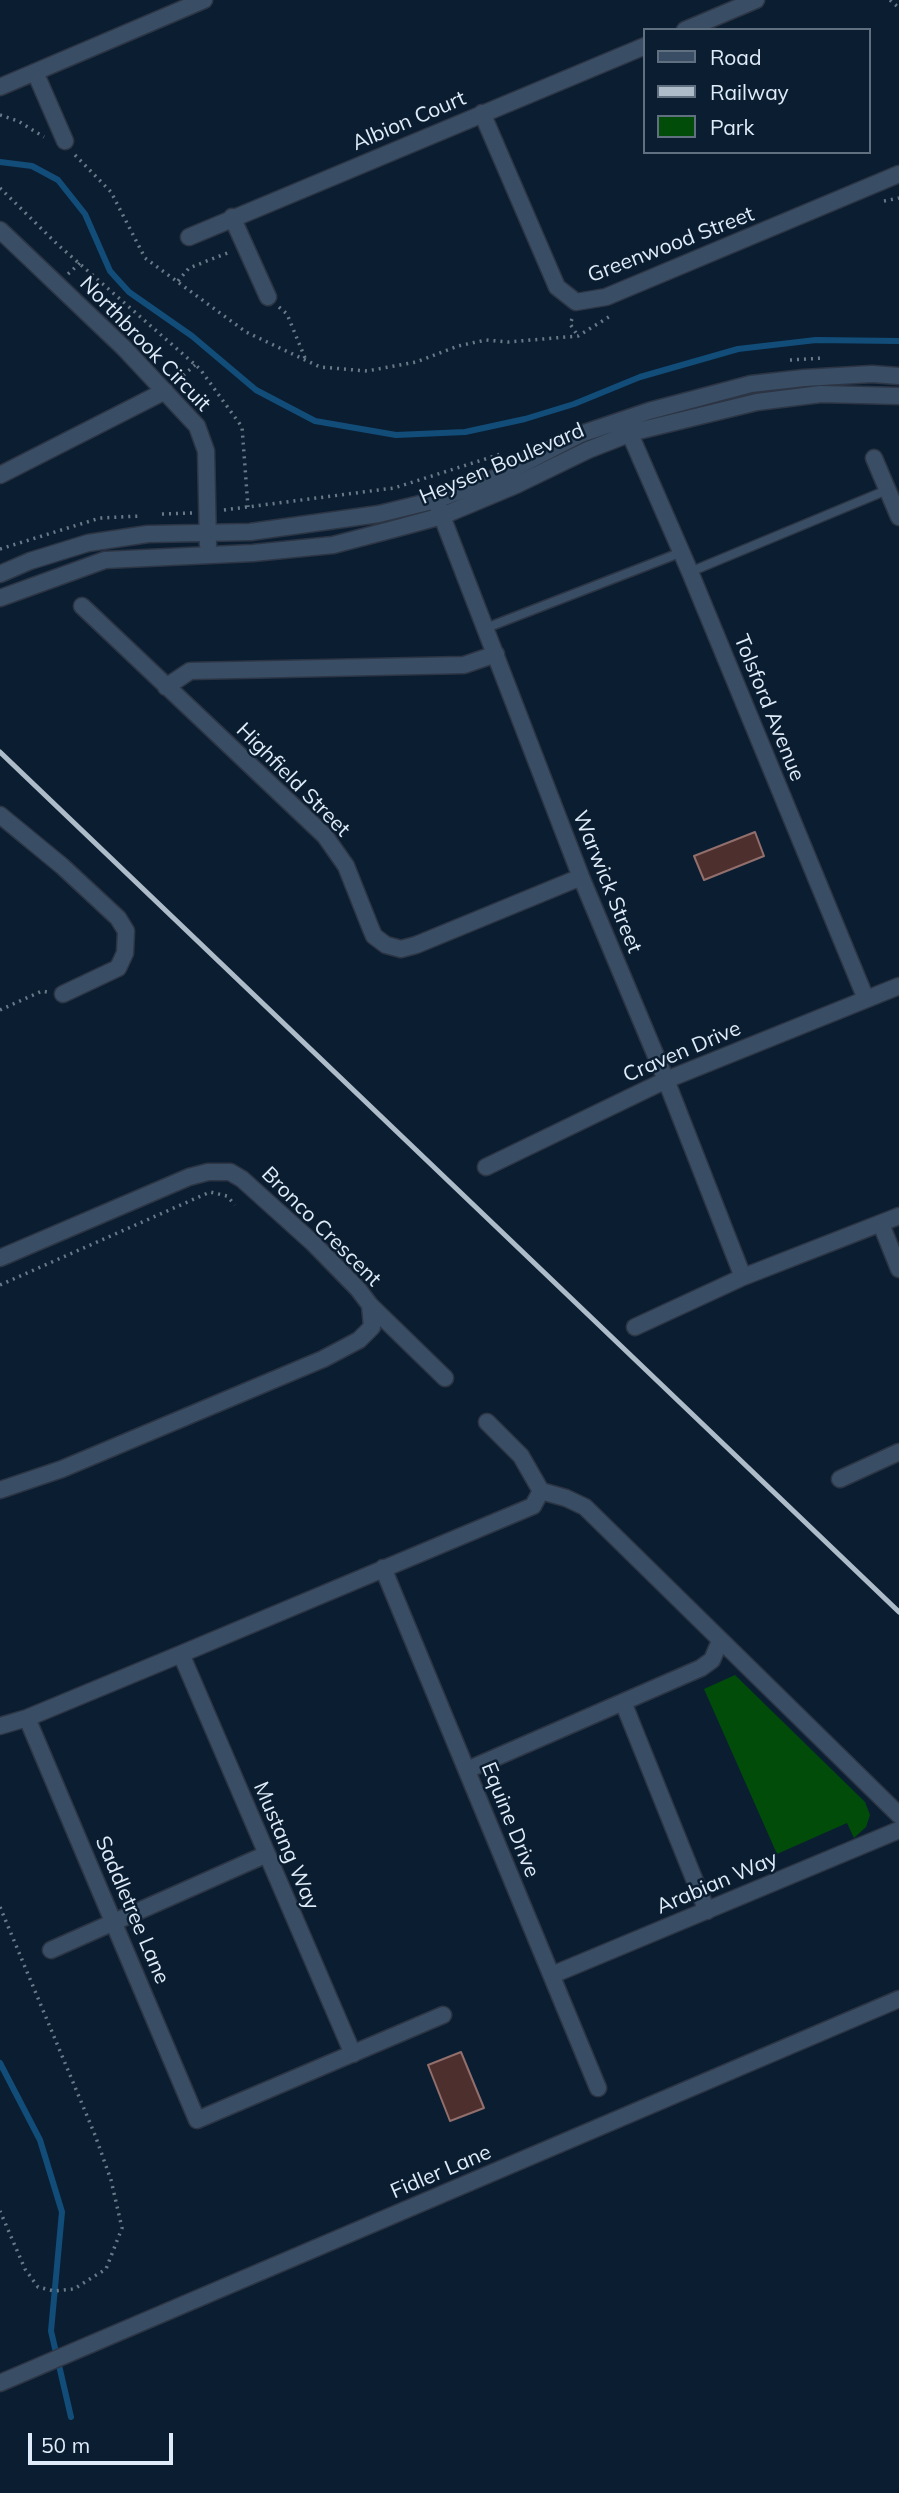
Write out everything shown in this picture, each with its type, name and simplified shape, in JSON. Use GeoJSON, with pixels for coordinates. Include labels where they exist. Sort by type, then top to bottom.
{"type":"FeatureCollection","features":[{"type":"Feature","properties":{"kind":"street"},"geometry":{"type":"LineString","coordinates":[[0,87],[204,0]]}},
{"type":"Feature","properties":{"kind":"street"},"geometry":{"type":"LineString","coordinates":[[690,28],[756,0]]}},
{"type":"Feature","properties":{"kind":"street","name":"Albion Court"},"geometry":{"type":"LineString","coordinates":[[189,237],[643,47]]}},
{"type":"Feature","properties":{"kind":"street"},"geometry":{"type":"LineString","coordinates":[[35,72],[61,144]]}},
{"type":"Feature","properties":{"kind":"street","name":"Greenwood Street"},"geometry":{"type":"LineString","coordinates":[[482,113],[557,287],[576,302],[607,297],[899,174]]}},
{"type":"Feature","properties":{"kind":"street"},"geometry":{"type":"LineString","coordinates":[[232,217],[268,297]]}},
{"type":"Feature","properties":{"kind":"street","name":"Northbrook Circuit"},"geometry":{"type":"LineString","coordinates":[[0,230],[124,348],[197,426],[206,452],[208,555]]}},
{"type":"Feature","properties":{"kind":"street","name":"Heysen Boulevard"},"geometry":{"type":"LineString","coordinates":[[0,574],[30,561],[88,543],[148,534],[250,532],[439,508],[581,434],[649,411],[751,384],[872,374],[899,376]]}},
{"type":"Feature","properties":{"kind":"street"},"geometry":{"type":"LineString","coordinates":[[0,475],[165,391]]}},
{"type":"Feature","properties":{"kind":"street","name":"Heysen Boulevard"},"geometry":{"type":"LineString","coordinates":[[0,598],[105,559],[208,555],[332,545],[516,485],[587,450],[630,434],[757,402],[821,394],[899,396]]}},
{"type":"Feature","properties":{"kind":"street","name":"Tolsford Avenue"},"geometry":{"type":"LineString","coordinates":[[630,434],[682,552],[866,999]]}},
{"type":"Feature","properties":{"kind":"street"},"geometry":{"type":"LineString","coordinates":[[874,458],[899,517]]}},
{"type":"Feature","properties":{"kind":"street","name":"Warwick Street"},"geometry":{"type":"LineString","coordinates":[[439,508],[581,877],[666,1080],[743,1277]]}},
{"type":"Feature","properties":{"kind":"street","name":"Highfield Street"},"geometry":{"type":"LineString","coordinates":[[82,606],[325,836],[346,866],[370,929],[374,936],[386,945],[401,949],[416,946],[581,877]]}},
{"type":"Feature","properties":{"kind":"street"},"geometry":{"type":"LineString","coordinates":[[166,687],[190,671],[464,665],[496,654]]}},
{"type":"Feature","properties":{"kind":"street"},"geometry":{"type":"LineString","coordinates":[[0,815],[118,918],[125,931],[125,953],[118,968],[63,994]]}},
{"type":"Feature","properties":{"kind":"street","name":"Craven Drive"},"geometry":{"type":"LineString","coordinates":[[486,1167],[666,1080],[899,986]]}},
{"type":"Feature","properties":{"kind":"street","name":"Bronco Crescent"},"geometry":{"type":"LineString","coordinates":[[0,1258],[189,1177],[208,1172],[230,1172],[242,1179],[313,1243],[358,1289],[370,1305],[372,1327],[359,1340],[323,1359],[62,1469],[0,1490]]}},
{"type":"Feature","properties":{"kind":"street"},"geometry":{"type":"LineString","coordinates":[[635,1327],[743,1277],[899,1216]]}},
{"type":"Feature","properties":{"kind":"street"},"geometry":{"type":"LineString","coordinates":[[881,1224],[899,1269]]}},
{"type":"Feature","properties":{"kind":"street"},"geometry":{"type":"LineString","coordinates":[[370,1305],[445,1378]]}},
{"type":"Feature","properties":{"kind":"street"},"geometry":{"type":"LineString","coordinates":[[487,1422],[521,1456],[541,1491],[585,1507],[899,1815]]}},
{"type":"Feature","properties":{"kind":"street"},"geometry":{"type":"LineString","coordinates":[[840,1479],[899,1452]]}},
{"type":"Feature","properties":{"kind":"street"},"geometry":{"type":"LineString","coordinates":[[0,1726],[27,1718],[533,1506],[541,1491]]}},
{"type":"Feature","properties":{"kind":"street","name":"Equine Drive"},"geometry":{"type":"LineString","coordinates":[[383,1568],[598,2088]]}},
{"type":"Feature","properties":{"kind":"street"},"geometry":{"type":"LineString","coordinates":[[467,1770],[701,1668],[712,1660],[720,1642]]}},
{"type":"Feature","properties":{"kind":"street","name":"Mustang Way"},"geometry":{"type":"LineString","coordinates":[[181,1654],[353,2054]]}},
{"type":"Feature","properties":{"kind":"street"},"geometry":{"type":"LineString","coordinates":[[623,1702],[707,1911]]}},
{"type":"Feature","properties":{"kind":"street","name":"Saddletree Lane"},"geometry":{"type":"LineString","coordinates":[[27,1718],[197,2120],[353,2054]]}},
{"type":"Feature","properties":{"kind":"street","name":"Arabian Way"},"geometry":{"type":"LineString","coordinates":[[551,1975],[899,1830]]}},
{"type":"Feature","properties":{"kind":"street"},"geometry":{"type":"LineString","coordinates":[[51,1950],[267,1854]]}},
{"type":"Feature","properties":{"kind":"street","name":"Fidler Lane"},"geometry":{"type":"LineString","coordinates":[[0,2383],[899,1999]]}},
{"type":"Feature","properties":{"kind":"street"},"geometry":{"type":"LineString","coordinates":[[353,2054],[443,2015]]}},
{"type":"Feature","properties":{"kind":"lane"},"geometry":{"type":"LineString","coordinates":[[690,572],[887,490]]}},
{"type":"Feature","properties":{"kind":"lane"},"geometry":{"type":"LineString","coordinates":[[486,628],[682,552]]}},
{"type":"Feature","properties":{"kind":"path"},"geometry":{"type":"LineString","coordinates":[[890,0],[899,8]]}},
{"type":"Feature","properties":{"kind":"path"},"geometry":{"type":"LineString","coordinates":[[0,115],[19,121],[61,144],[79,159],[111,192],[145,258],[246,332],[320,367],[367,371],[392,368],[477,342],[578,335],[620,310]]}},
{"type":"Feature","properties":{"kind":"path"},"geometry":{"type":"LineString","coordinates":[[61,144],[79,159]]}},
{"type":"Feature","properties":{"kind":"path"},"geometry":{"type":"LineString","coordinates":[[0,188],[57,244],[195,365],[242,427],[248,507]]}},
{"type":"Feature","properties":{"kind":"path"},"geometry":{"type":"LineString","coordinates":[[881,201],[899,198]]}},
{"type":"Feature","properties":{"kind":"path"},"geometry":{"type":"LineString","coordinates":[[178,281],[189,268],[245,246]]}},
{"type":"Feature","properties":{"kind":"path"},"geometry":{"type":"LineString","coordinates":[[268,297],[287,314],[306,360]]}},
{"type":"Feature","properties":{"kind":"path"},"geometry":{"type":"LineString","coordinates":[[778,362],[826,358]]}},
{"type":"Feature","properties":{"kind":"path"},"geometry":{"type":"LineString","coordinates":[[165,391],[195,365]]}},
{"type":"Feature","properties":{"kind":"path"},"geometry":{"type":"LineString","coordinates":[[154,515],[208,512],[394,488],[508,452]]}},
{"type":"Feature","properties":{"kind":"path"},"geometry":{"type":"LineString","coordinates":[[0,549],[100,518],[140,516]]}},
{"type":"Feature","properties":{"kind":"path"},"geometry":{"type":"LineString","coordinates":[[0,1010],[42,992],[63,994]]}},
{"type":"Feature","properties":{"kind":"path"},"geometry":{"type":"LineString","coordinates":[[0,1285],[210,1192],[227,1196],[235,1205]]}},
{"type":"Feature","properties":{"kind":"path"},"geometry":{"type":"LineString","coordinates":[[0,1907],[95,2135],[111,2180],[122,2228],[106,2269],[74,2289],[54,2291],[38,2287],[25,2269],[0,2211]]}},
{"type":"Feature","properties":{"kind":"green space"},"geometry":{"type":"Polygon","coordinates":[[[735,1675],[865,1802],[870,1815],[866,1827],[854,1838],[847,1823],[777,1854],[704,1689],[735,1675]]]}},
{"type":"Feature","properties":{"kind":"building"},"geometry":{"type":"Polygon","coordinates":[[[755,832],[764,856],[704,880],[694,856],[755,832]]]}},
{"type":"Feature","properties":{"kind":"building"},"geometry":{"type":"Polygon","coordinates":[[[461,2052],[484,2108],[450,2121],[428,2065],[461,2052]]]}},
{"type":"Feature","properties":{"kind":"waterway"},"geometry":{"type":"LineString","coordinates":[[0,162],[32,166],[58,180],[85,214],[110,271],[129,292],[192,336],[256,390],[315,421],[396,435],[465,432],[525,419],[574,404],[640,377],[738,349],[816,340],[899,341]]}},
{"type":"Feature","properties":{"kind":"waterway"},"geometry":{"type":"LineString","coordinates":[[0,2063],[40,2140],[62,2212],[51,2331],[71,2417]]}},
{"type":"Feature","properties":{"kind":"railway"},"geometry":{"type":"LineString","coordinates":[[0,752],[899,1612]]}}]}
